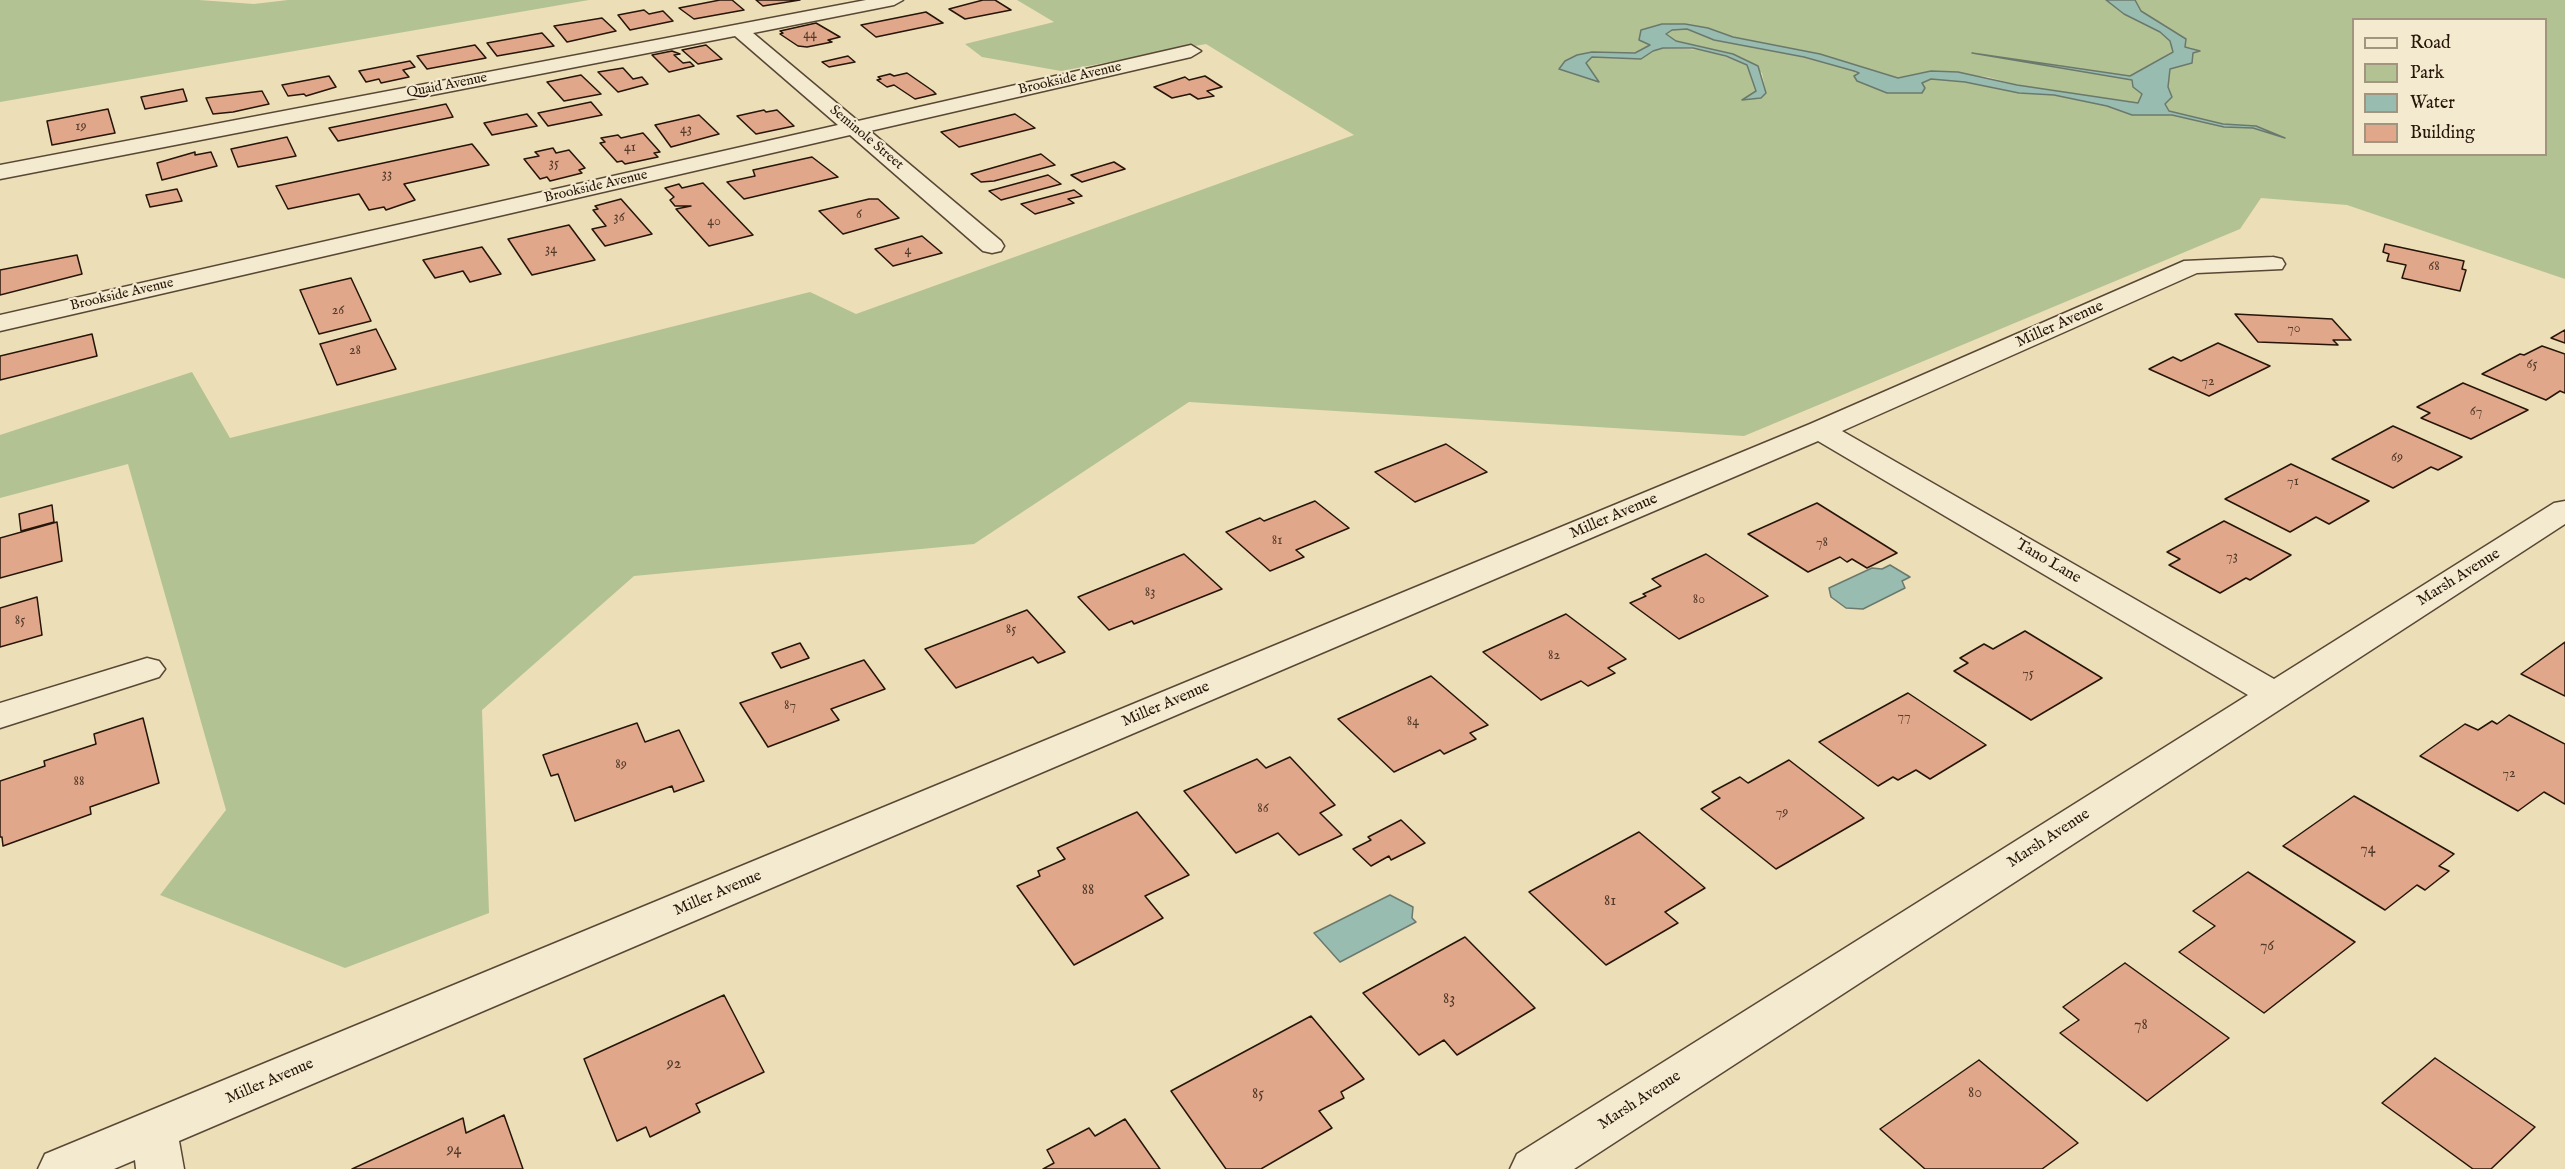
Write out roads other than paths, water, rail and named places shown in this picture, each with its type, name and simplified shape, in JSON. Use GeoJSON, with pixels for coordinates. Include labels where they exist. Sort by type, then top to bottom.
{"type":"FeatureCollection","features":[{"type":"Feature","properties":{"kind":"street","name":"Quaid Avenue"},"geometry":{"type":"LineString","coordinates":[[0,172],[894,0]]}},
{"type":"Feature","properties":{"kind":"street","name":"Seminole Street"},"geometry":{"type":"LineString","coordinates":[[739,30],[992,246]]}},
{"type":"Feature","properties":{"kind":"street","name":"Brookside Avenue"},"geometry":{"type":"LineString","coordinates":[[0,323],[1191,51]]}},
{"type":"Feature","properties":{"kind":"street","name":"Miller Avenue"},"geometry":{"type":"LineString","coordinates":[[62,1169],[157,1150],[1820,430],[2193,266],[2273,264]]}},
{"type":"Feature","properties":{"kind":"street","name":"Tano Lane"},"geometry":{"type":"LineString","coordinates":[[1820,430],[2275,695]]}},
{"type":"Feature","properties":{"kind":"street","name":"Marsh Avenue"},"geometry":{"type":"LineString","coordinates":[[1534,1169],[2565,510]]}},
{"type":"Feature","properties":{"kind":"street"},"geometry":{"type":"LineString","coordinates":[[0,716],[147,669]]}},
{"type":"Feature","properties":{"kind":"water"},"geometry":{"type":"Polygon","coordinates":[[[2106,0],[2135,0],[2141,11],[2186,39],[2185,47],[2200,51],[2193,53],[2192,63],[2170,69],[2168,87],[2172,97],[2165,104],[2169,111],[2223,124],[2256,126],[2285,138],[2253,128],[2224,127],[2172,115],[2132,115],[2107,106],[2054,95],[2019,93],[1965,82],[1931,79],[1922,83],[1925,88],[1922,93],[1887,93],[1857,81],[1854,76],[1859,73],[1854,71],[1804,57],[1714,40],[1687,29],[1672,30],[1666,34],[1676,41],[1733,54],[1758,66],[1766,93],[1761,98],[1742,100],[1756,91],[1747,65],[1726,56],[1693,48],[1663,48],[1641,59],[1592,57],[1586,63],[1599,82],[1559,69],[1565,61],[1577,55],[1592,52],[1635,53],[1650,45],[1639,40],[1641,30],[1662,24],[1685,24],[1708,28],[1733,37],[1820,54],[1898,78],[1931,71],[1958,72],[2017,85],[2138,103],[2142,94],[2133,87],[2132,80],[1972,53],[2130,76],[2173,52],[2170,41],[2160,32],[2124,14],[2106,0]]]}},
{"type":"Feature","properties":{"kind":"water"},"geometry":{"type":"Polygon","coordinates":[[[1890,565],[1910,577],[1902,581],[1905,588],[1863,609],[1846,608],[1831,597],[1829,588],[1872,568],[1882,569],[1890,565]]]}},
{"type":"Feature","properties":{"kind":"water"},"geometry":{"type":"Polygon","coordinates":[[[1390,895],[1413,907],[1412,918],[1416,922],[1340,962],[1314,933],[1390,895]]]}}]}
